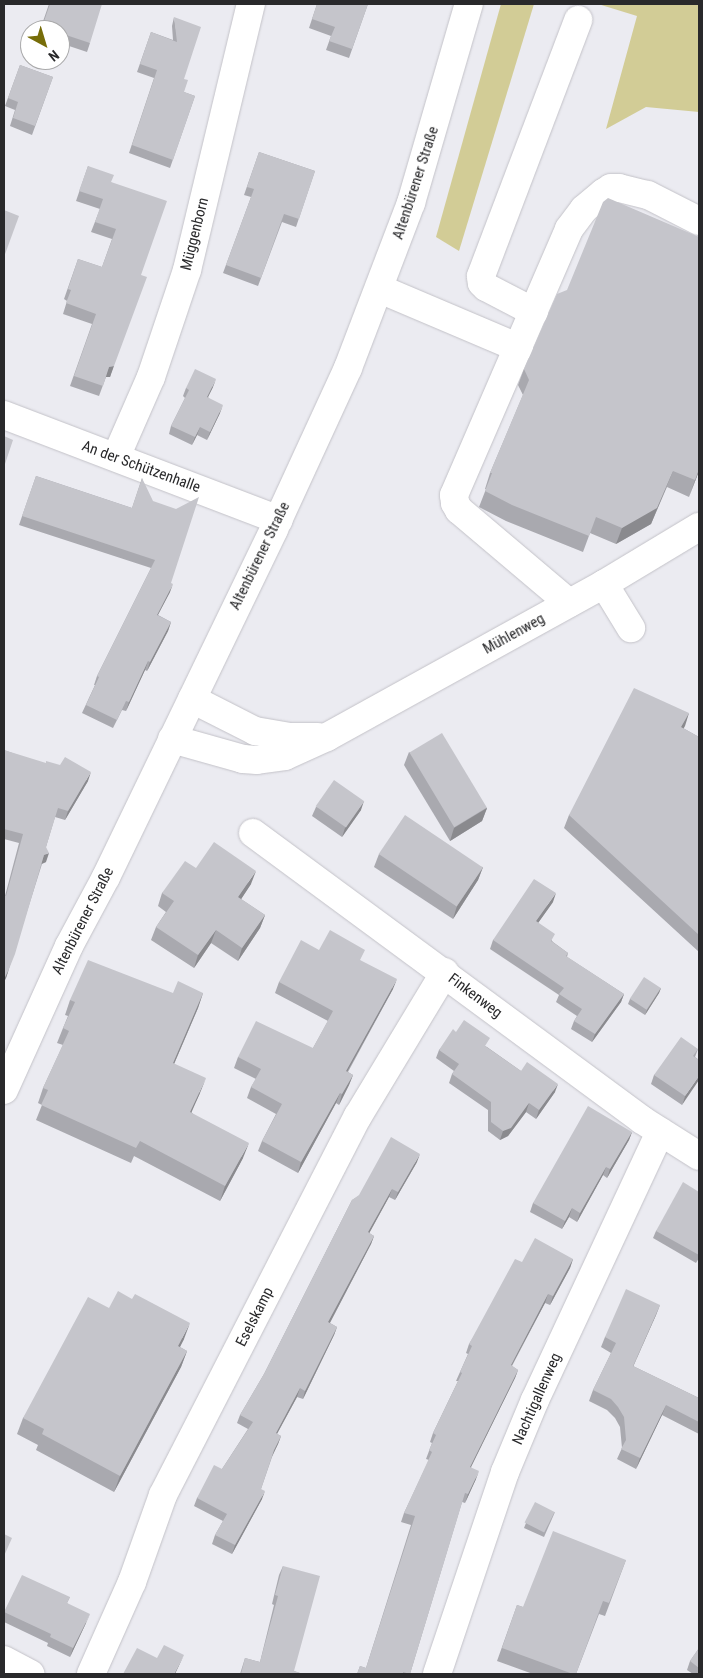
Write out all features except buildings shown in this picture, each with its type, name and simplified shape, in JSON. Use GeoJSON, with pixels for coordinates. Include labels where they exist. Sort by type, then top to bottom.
{"type":"FeatureCollection","features":[{"type":"Feature","properties":{"kind":"street","name":"Müggenborn"},"geometry":{"type":"LineString","coordinates":[[116,457],[151,377],[188,270],[251,4]]}},
{"type":"Feature","properties":{"kind":"street","name":"Altenbürener Straße"},"geometry":{"type":"LineString","coordinates":[[4,1090],[69,946],[106,877],[279,520],[348,368],[380,289],[411,203],[469,4]]}},
{"type":"Feature","properties":{"kind":"street"},"geometry":{"type":"LineString","coordinates":[[534,312],[486,287],[482,283],[481,276],[578,20]]}},
{"type":"Feature","properties":{"kind":"street"},"geometry":{"type":"LineString","coordinates":[[569,603],[459,510],[455,503],[457,488],[575,220],[594,200],[611,188],[630,190],[648,195],[699,221]]}},
{"type":"Feature","properties":{"kind":"street"},"geometry":{"type":"LineString","coordinates":[[380,289],[520,348]]}},
{"type":"Feature","properties":{"kind":"street","name":"An der Schützenhalle"},"geometry":{"type":"LineString","coordinates":[[4,416],[279,520]]}},
{"type":"Feature","properties":{"kind":"street","name":"Mühlenweg"},"geometry":{"type":"LineString","coordinates":[[172,739],[221,754],[257,760],[285,756],[327,737],[604,584],[699,527]]}},
{"type":"Feature","properties":{"kind":"street"},"geometry":{"type":"LineString","coordinates":[[604,584],[631,628]]}},
{"type":"Feature","properties":{"kind":"street","name":"Mühlenweg"},"geometry":{"type":"LineString","coordinates":[[192,699],[255,731],[288,737],[327,737]]}},
{"type":"Feature","properties":{"kind":"street","name":"Finkenweg"},"geometry":{"type":"LineString","coordinates":[[253,832],[660,1132],[699,1156]]}},
{"type":"Feature","properties":{"kind":"street","name":"Eselskamp"},"geometry":{"type":"LineString","coordinates":[[91,1674],[132,1582],[163,1495],[358,1116],[444,972]]}},
{"type":"Feature","properties":{"kind":"street","name":"Nachtigallenweg"},"geometry":{"type":"LineString","coordinates":[[437,1674],[505,1472],[535,1400],[660,1132]]}},
{"type":"Feature","properties":{"kind":"street"},"geometry":{"type":"LineString","coordinates":[[4,1660],[30,1674]]}},
{"type":"Feature","properties":{"kind":"shaded area"},"geometry":{"type":"Polygon","coordinates":[[[501,4],[534,4],[459,251],[436,237],[501,4]]]}},
{"type":"Feature","properties":{"kind":"shaded area"},"geometry":{"type":"Polygon","coordinates":[[[598,4],[699,4],[699,112],[646,107],[606,129],[637,16],[598,4]]]}}]}
